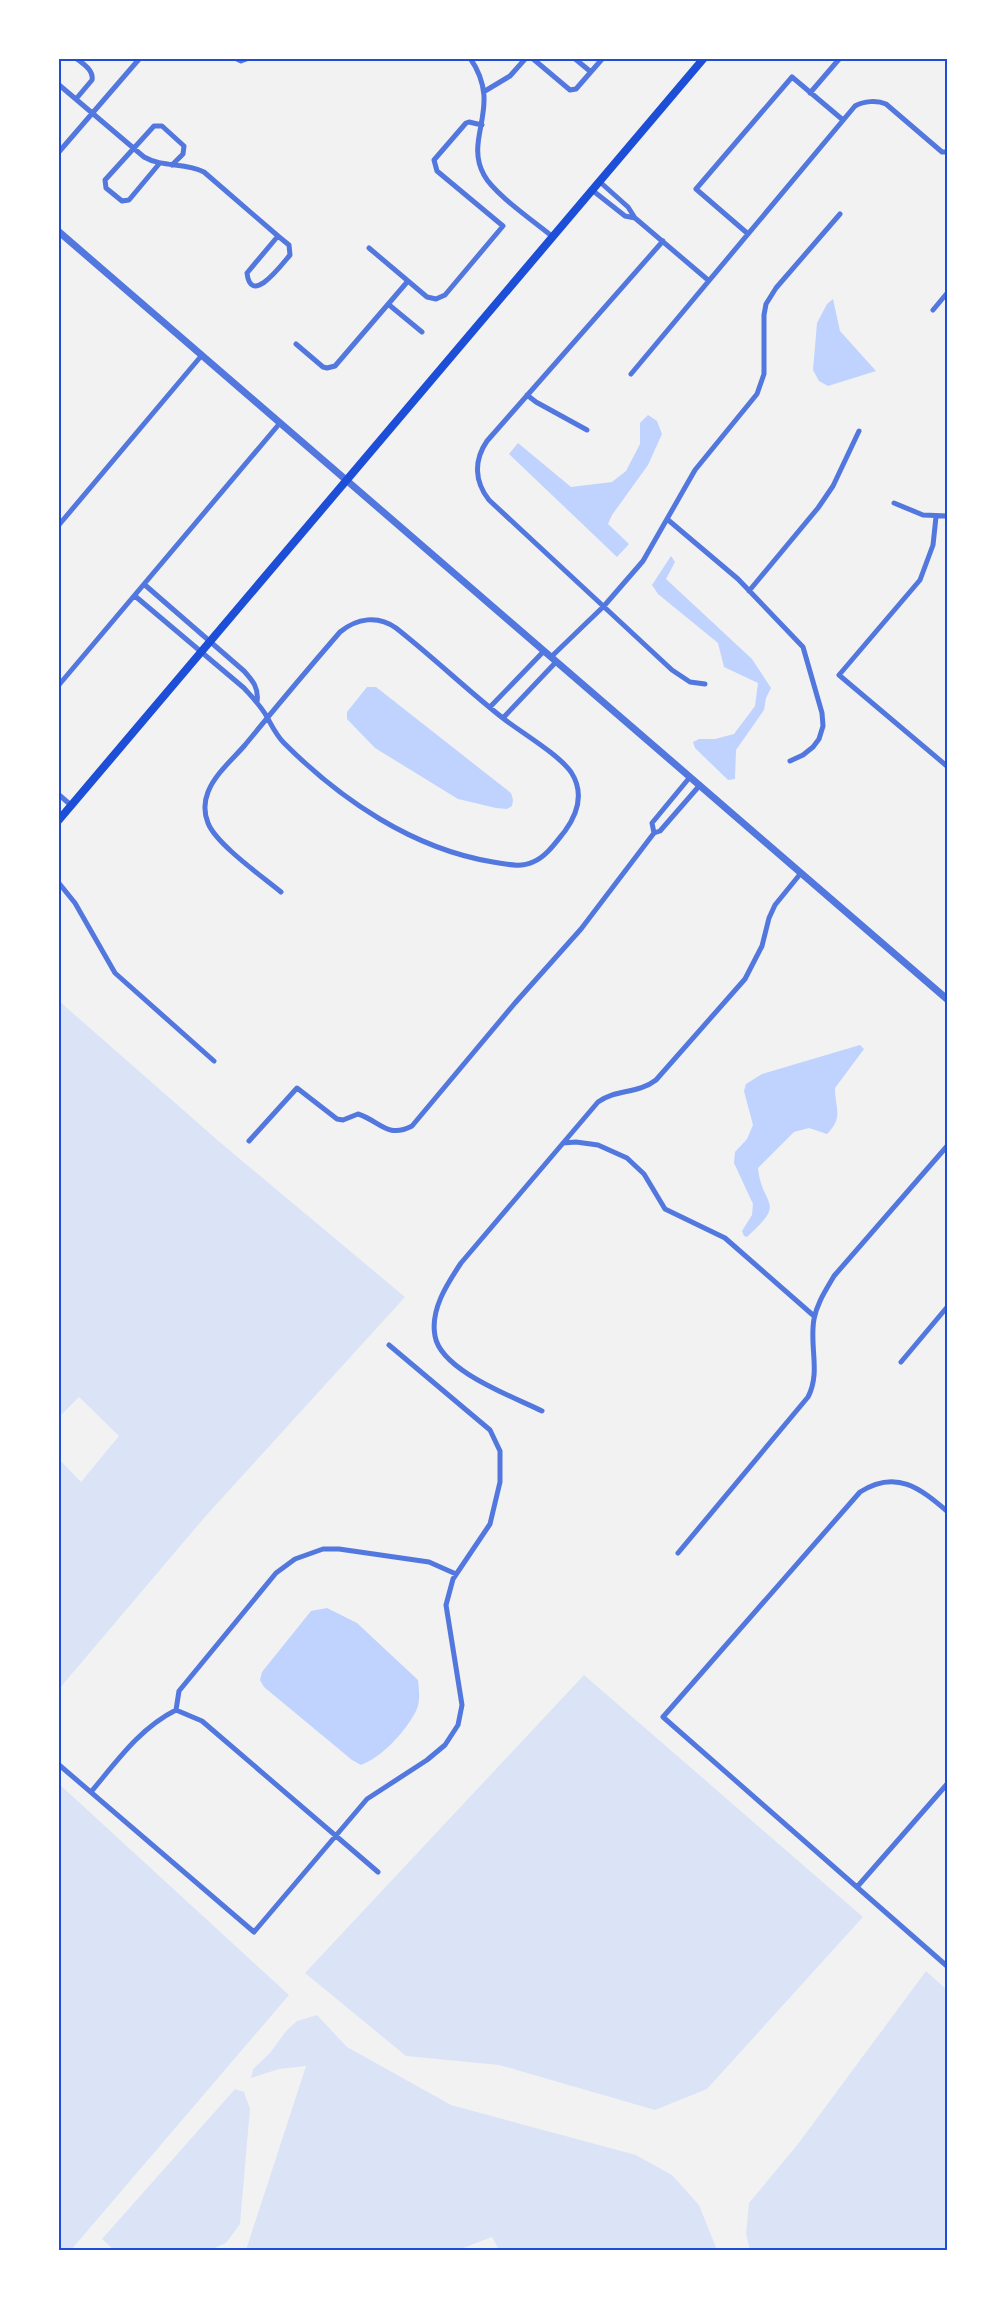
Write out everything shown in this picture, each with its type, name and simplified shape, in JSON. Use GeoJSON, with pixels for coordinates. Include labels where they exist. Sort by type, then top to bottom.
{"type":"FeatureCollection","features":[{"type":"Feature","properties":{"kind":"main road"},"geometry":{"type":"LineString","coordinates":[[58,821],[704,58]]}},
{"type":"Feature","properties":{"kind":"street"},"geometry":{"type":"LineString","coordinates":[[76,58],[91,71],[93,76],[76,99]]}},
{"type":"Feature","properties":{"kind":"street"},"geometry":{"type":"LineString","coordinates":[[58,153],[140,58]]}},
{"type":"Feature","properties":{"kind":"street"},"geometry":{"type":"LineString","coordinates":[[235,58],[241,61],[249,58]]}},
{"type":"Feature","properties":{"kind":"street"},"geometry":{"type":"LineString","coordinates":[[470,58],[480,75],[484,91],[485,106],[477,150],[479,164],[492,185],[553,237]]}},
{"type":"Feature","properties":{"kind":"street"},"geometry":{"type":"LineString","coordinates":[[484,91],[510,76],[526,58]]}},
{"type":"Feature","properties":{"kind":"street"},"geometry":{"type":"LineString","coordinates":[[532,58],[570,90],[576,89],[603,58]]}},
{"type":"Feature","properties":{"kind":"street"},"geometry":{"type":"LineString","coordinates":[[574,58],[591,72]]}},
{"type":"Feature","properties":{"kind":"street"},"geometry":{"type":"LineString","coordinates":[[810,93],[840,58]]}},
{"type":"Feature","properties":{"kind":"street"},"geometry":{"type":"LineString","coordinates":[[747,233],[696,189],[792,77],[843,120]]}},
{"type":"Feature","properties":{"kind":"street"},"geometry":{"type":"LineString","coordinates":[[58,84],[144,157],[159,164],[189,166],[204,172],[289,245],[290,255],[265,283],[254,285],[247,273],[278,236]]}},
{"type":"Feature","properties":{"kind":"street"},"geometry":{"type":"LineString","coordinates":[[631,374],[747,233],[843,120],[861,103],[883,102],[942,152],[948,152]]}},
{"type":"Feature","properties":{"kind":"street"},"geometry":{"type":"LineString","coordinates":[[369,248],[427,297],[441,298],[503,226],[437,171],[434,166],[434,160],[466,123],[482,124]]}},
{"type":"Feature","properties":{"kind":"street"},"geometry":{"type":"LineString","coordinates":[[159,164],[129,200],[120,200],[107,189],[105,183],[132,148],[152,127],[161,125],[184,147],[183,154],[172,165]]}},
{"type":"Feature","properties":{"kind":"street"},"geometry":{"type":"LineString","coordinates":[[600,182],[628,207],[635,218],[708,280]]}},
{"type":"Feature","properties":{"kind":"street"},"geometry":{"type":"LineString","coordinates":[[592,190],[625,216],[635,218]]}},
{"type":"Feature","properties":{"kind":"street"},"geometry":{"type":"LineString","coordinates":[[503,718],[643,561],[695,470],[760,388],[764,374],[764,315],[771,295],[840,214]]}},
{"type":"Feature","properties":{"kind":"street"},"geometry":{"type":"LineString","coordinates":[[58,231],[948,1000]]}},
{"type":"Feature","properties":{"kind":"street"},"geometry":{"type":"LineString","coordinates":[[663,241],[487,441],[480,452],[477,470],[480,487],[489,500],[676,673],[690,682],[705,684]]}},
{"type":"Feature","properties":{"kind":"street"},"geometry":{"type":"LineString","coordinates":[[296,344],[322,366],[332,367],[408,281]]}},
{"type":"Feature","properties":{"kind":"street"},"geometry":{"type":"LineString","coordinates":[[933,310],[948,292]]}},
{"type":"Feature","properties":{"kind":"street"},"geometry":{"type":"LineString","coordinates":[[388,304],[422,332]]}},
{"type":"Feature","properties":{"kind":"street"},"geometry":{"type":"LineString","coordinates":[[60,523],[202,355]]}},
{"type":"Feature","properties":{"kind":"street"},"geometry":{"type":"LineString","coordinates":[[527,395],[587,430]]}},
{"type":"Feature","properties":{"kind":"street"},"geometry":{"type":"LineString","coordinates":[[58,686],[280,423]]}},
{"type":"Feature","properties":{"kind":"street"},"geometry":{"type":"LineString","coordinates":[[749,591],[818,508],[832,486],[860,430]]}},
{"type":"Feature","properties":{"kind":"street"},"geometry":{"type":"LineString","coordinates":[[894,503],[914,513],[936,517],[948,516]]}},
{"type":"Feature","properties":{"kind":"street"},"geometry":{"type":"LineString","coordinates":[[936,517],[933,545],[920,580],[839,675],[948,768]]}},
{"type":"Feature","properties":{"kind":"street"},"geometry":{"type":"LineString","coordinates":[[667,519],[749,591],[803,647],[822,713],[823,726],[819,740],[803,755],[790,761]]}},
{"type":"Feature","properties":{"kind":"street"},"geometry":{"type":"LineString","coordinates":[[145,585],[253,680],[258,691],[256,702]]}},
{"type":"Feature","properties":{"kind":"street"},"geometry":{"type":"LineString","coordinates":[[135,596],[244,688],[267,717],[273,730],[284,743],[348,798],[414,838],[474,859],[514,866],[525,865],[546,854],[570,825],[579,799],[577,785],[571,773],[562,763],[490,708],[396,628],[384,621],[367,620],[353,623],[340,632],[267,717],[213,782],[206,797],[207,821],[215,835],[281,892]]}},
{"type":"Feature","properties":{"kind":"street"},"geometry":{"type":"LineString","coordinates":[[490,708],[544,651]]}},
{"type":"Feature","properties":{"kind":"street"},"geometry":{"type":"LineString","coordinates":[[654,833],[652,824],[690,777]]}},
{"type":"Feature","properties":{"kind":"street"},"geometry":{"type":"LineString","coordinates":[[249,1141],[297,1088],[337,1119],[343,1120],[358,1114],[393,1131],[401,1131],[412,1126],[515,1003],[581,929],[654,833],[660,831],[700,785]]}},
{"type":"Feature","properties":{"kind":"street"},"geometry":{"type":"LineString","coordinates":[[58,794],[72,806]]}},
{"type":"Feature","properties":{"kind":"street"},"geometry":{"type":"LineString","coordinates":[[542,1411],[475,1379],[444,1354],[435,1339],[437,1311],[442,1294],[455,1270],[601,1099],[612,1094],[642,1089],[656,1080],[739,988],[758,955],[775,905],[801,873]]}},
{"type":"Feature","properties":{"kind":"street"},"geometry":{"type":"LineString","coordinates":[[58,882],[75,903],[115,973],[214,1061]]}},
{"type":"Feature","properties":{"kind":"street"},"geometry":{"type":"LineString","coordinates":[[562,1143],[598,1145],[623,1156],[644,1174],[665,1209],[725,1238],[814,1316]]}},
{"type":"Feature","properties":{"kind":"street"},"geometry":{"type":"LineString","coordinates":[[678,1553],[808,1398],[816,1377],[814,1316],[822,1295],[834,1276],[948,1145]]}},
{"type":"Feature","properties":{"kind":"street"},"geometry":{"type":"LineString","coordinates":[[901,1362],[948,1306]]}},
{"type":"Feature","properties":{"kind":"street"},"geometry":{"type":"LineString","coordinates":[[58,1764],[254,1932],[367,1799],[427,1760],[445,1745],[458,1725],[462,1705],[446,1605],[456,1574],[490,1524],[500,1482],[500,1451],[490,1430],[389,1346]]}},
{"type":"Feature","properties":{"kind":"street"},"geometry":{"type":"LineString","coordinates":[[948,1512],[923,1492],[896,1482],[885,1481],[860,1492],[663,1717],[948,1967]]}},
{"type":"Feature","properties":{"kind":"street"},"geometry":{"type":"LineString","coordinates":[[177,1710],[179,1691],[276,1573],[295,1559],[322,1549],[339,1549],[429,1562],[456,1574]]}},
{"type":"Feature","properties":{"kind":"street"},"geometry":{"type":"LineString","coordinates":[[91,1792],[138,1736],[157,1720],[177,1710]]}},
{"type":"Feature","properties":{"kind":"street"},"geometry":{"type":"LineString","coordinates":[[177,1710],[202,1721],[378,1872]]}},
{"type":"Feature","properties":{"kind":"street"},"geometry":{"type":"LineString","coordinates":[[857,1887],[948,1783]]}},
{"type":"Feature","properties":{"kind":"shaded area"},"geometry":{"type":"Polygon","coordinates":[[[59,1001],[222,1144],[405,1297],[204,1518],[59,1689],[59,1459],[81,1482],[119,1436],[79,1397],[59,1417],[59,1001]]]}},
{"type":"Feature","properties":{"kind":"shaded area"},"geometry":{"type":"Polygon","coordinates":[[[584,1675],[863,1917],[707,2089],[655,2110],[499,2065],[406,2056],[305,1973],[584,1675]]]}},
{"type":"Feature","properties":{"kind":"shaded area"},"geometry":{"type":"Polygon","coordinates":[[[58,1783],[289,1995],[71,2250],[58,2250],[58,1783]]]}},
{"type":"Feature","properties":{"kind":"shaded area"},"geometry":{"type":"Polygon","coordinates":[[[926,1971],[947,1990],[947,2250],[750,2250],[746,2234],[749,2203],[798,2144],[926,1971]]]}},
{"type":"Feature","properties":{"kind":"shaded area"},"geometry":{"type":"Polygon","coordinates":[[[317,2015],[347,2047],[451,2105],[636,2155],[672,2175],[699,2205],[717,2250],[499,2250],[492,2237],[458,2250],[246,2250],[306,2066],[279,2069],[251,2078],[253,2069],[297,2021],[317,2015]]]}},
{"type":"Feature","properties":{"kind":"shaded area"},"geometry":{"type":"Polygon","coordinates":[[[235,2089],[244,2092],[250,2109],[240,2224],[226,2243],[210,2250],[114,2250],[102,2239],[235,2089]]]}},
{"type":"Feature","properties":{"kind":"water"},"geometry":{"type":"Polygon","coordinates":[[[833,299],[840,331],[876,371],[828,386],[819,381],[813,370],[817,323],[827,304],[833,299]]]}},
{"type":"Feature","properties":{"kind":"water"},"geometry":{"type":"Polygon","coordinates":[[[648,415],[657,421],[662,434],[648,465],[608,524],[629,544],[617,557],[509,454],[518,443],[571,487],[612,482],[626,471],[640,444],[640,423],[648,415]]]}},
{"type":"Feature","properties":{"kind":"water"},"geometry":{"type":"Polygon","coordinates":[[[671,556],[675,562],[666,579],[752,659],[771,688],[764,710],[736,750],[735,779],[728,780],[695,748],[693,742],[734,734],[755,706],[758,683],[724,667],[718,643],[658,594],[652,585],[671,556]]]}},
{"type":"Feature","properties":{"kind":"water"},"geometry":{"type":"Polygon","coordinates":[[[367,687],[376,687],[511,793],[512,806],[507,809],[496,808],[458,799],[375,748],[347,719],[347,712],[367,687]]]}},
{"type":"Feature","properties":{"kind":"water"},"geometry":{"type":"Polygon","coordinates":[[[860,1045],[864,1049],[835,1088],[837,1118],[832,1128],[827,1134],[809,1128],[794,1132],[758,1168],[770,1209],[759,1225],[747,1237],[744,1236],[742,1231],[752,1215],[753,1204],[734,1163],[735,1152],[747,1139],[753,1125],[744,1091],[746,1084],[762,1074],[860,1045]]]}},
{"type":"Feature","properties":{"kind":"water"},"geometry":{"type":"Polygon","coordinates":[[[327,1608],[357,1623],[418,1680],[418,1705],[410,1721],[399,1736],[384,1750],[361,1765],[264,1687],[260,1680],[262,1672],[311,1611],[327,1608]]]}}]}
